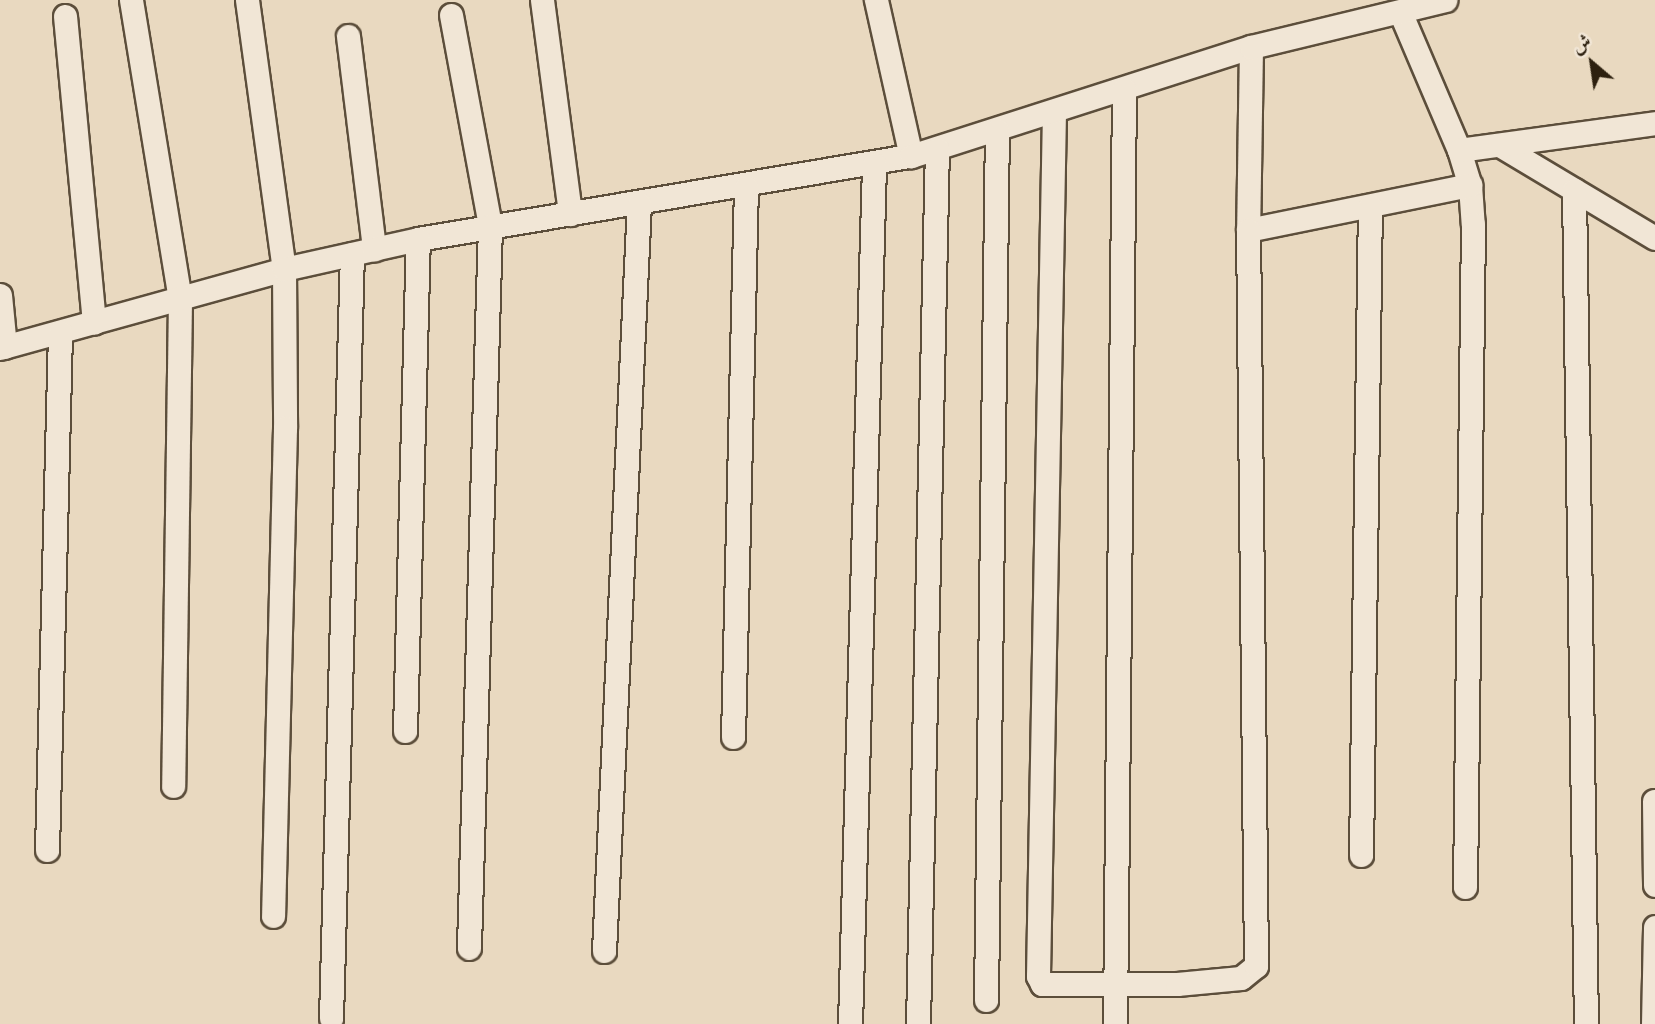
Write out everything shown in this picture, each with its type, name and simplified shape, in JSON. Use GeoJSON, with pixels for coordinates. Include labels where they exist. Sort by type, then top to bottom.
{"type":"FeatureCollection","features":[{"type":"Feature","properties":{"kind":"street"},"geometry":{"type":"LineString","coordinates":[[131,0],[180,299],[173,786]]}},
{"type":"Feature","properties":{"kind":"street"},"geometry":{"type":"LineString","coordinates":[[247,0],[284,269],[285,428],[273,916]]}},
{"type":"Feature","properties":{"kind":"street"},"geometry":{"type":"LineString","coordinates":[[542,0],[570,214]]}},
{"type":"Feature","properties":{"kind":"street"},"geometry":{"type":"LineString","coordinates":[[876,0],[911,156]]}},
{"type":"Feature","properties":{"kind":"street"},"geometry":{"type":"LineString","coordinates":[[0,295],[3,347],[284,269],[418,239],[746,187],[911,156],[997,131],[1251,47],[1401,14],[1445,0]]}},
{"type":"Feature","properties":{"kind":"street"},"geometry":{"type":"LineString","coordinates":[[1401,14],[1459,150],[1470,185],[1471,573],[1465,887]]}},
{"type":"Feature","properties":{"kind":"street"},"geometry":{"type":"LineString","coordinates":[[451,15],[490,226],[469,948]]}},
{"type":"Feature","properties":{"kind":"street"},"geometry":{"type":"LineString","coordinates":[[65,16],[94,323]]}},
{"type":"Feature","properties":{"kind":"street"},"geometry":{"type":"LineString","coordinates":[[331,1018],[363,251],[348,36]]}},
{"type":"Feature","properties":{"kind":"street"},"geometry":{"type":"LineString","coordinates":[[1054,111],[1038,976],[1042,984],[1115,984],[1241,978],[1256,966],[1248,230],[1251,47]]}},
{"type":"Feature","properties":{"kind":"street"},"geometry":{"type":"LineString","coordinates":[[1115,1024],[1124,89]]}},
{"type":"Feature","properties":{"kind":"street"},"geometry":{"type":"LineString","coordinates":[[1459,150],[1655,123]]}},
{"type":"Feature","properties":{"kind":"street"},"geometry":{"type":"LineString","coordinates":[[986,1000],[997,131]]}},
{"type":"Feature","properties":{"kind":"street"},"geometry":{"type":"LineString","coordinates":[[1501,146],[1655,238]]}},
{"type":"Feature","properties":{"kind":"street"},"geometry":{"type":"LineString","coordinates":[[918,1024],[936,149]]}},
{"type":"Feature","properties":{"kind":"street"},"geometry":{"type":"LineString","coordinates":[[850,1024],[874,164]]}},
{"type":"Feature","properties":{"kind":"street"},"geometry":{"type":"LineString","coordinates":[[1248,230],[1470,185]]}},
{"type":"Feature","properties":{"kind":"street"},"geometry":{"type":"LineString","coordinates":[[733,737],[746,187]]}},
{"type":"Feature","properties":{"kind":"street"},"geometry":{"type":"LineString","coordinates":[[1574,190],[1586,1024]]}},
{"type":"Feature","properties":{"kind":"street"},"geometry":{"type":"LineString","coordinates":[[604,951],[639,204]]}},
{"type":"Feature","properties":{"kind":"street"},"geometry":{"type":"LineString","coordinates":[[1361,855],[1370,206]]}},
{"type":"Feature","properties":{"kind":"street"},"geometry":{"type":"LineString","coordinates":[[405,731],[418,239]]}},
{"type":"Feature","properties":{"kind":"street"},"geometry":{"type":"LineString","coordinates":[[47,850],[60,332]]}},
{"type":"Feature","properties":{"kind":"street"},"geometry":{"type":"LineString","coordinates":[[1654,801],[1655,885]]}},
{"type":"Feature","properties":{"kind":"street"},"geometry":{"type":"LineString","coordinates":[[1653,1024],[1655,927]]}}]}
